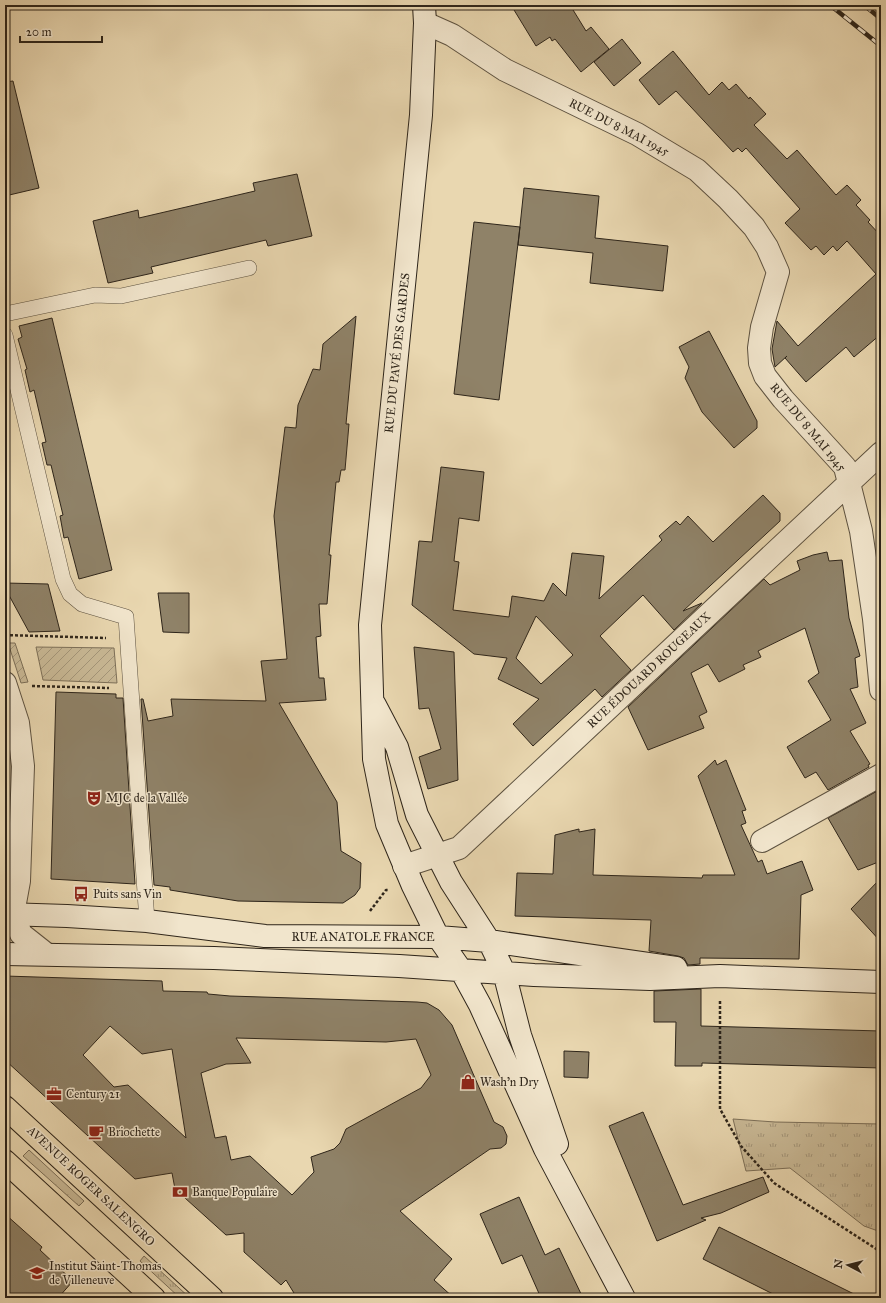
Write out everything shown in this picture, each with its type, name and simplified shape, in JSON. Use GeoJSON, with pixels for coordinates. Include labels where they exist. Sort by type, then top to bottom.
{"type":"FeatureCollection","features":[{"type":"Feature","properties":{"kind":"main road","name":"RUE DU 8 MAI 1945"},"geometry":{"type":"LineString","coordinates":[[424,14],[452,35],[505,70],[637,134],[674,154],[697,170],[728,199],[754,227],[767,247],[778,272],[762,327],[759,348],[760,363],[765,376],[783,399],[845,467],[862,531],[874,618],[881,690]]}},
{"type":"Feature","properties":{"kind":"main road","name":"RUE DU PAVÉ DES GARDES"},"geometry":{"type":"LineString","coordinates":[[424,14],[422,115],[370,625],[374,759],[387,824],[408,876],[438,937],[461,970],[480,1006],[545,1149],[624,1298]]}},
{"type":"Feature","properties":{"kind":"main road","name":"RUE ÉDOUARD ROUGEAUX"},"geometry":{"type":"LineString","coordinates":[[408,876],[438,855],[459,848],[881,453]]}},
{"type":"Feature","properties":{"kind":"main road"},"geometry":{"type":"LineString","coordinates":[[5,684],[18,723],[23,766],[19,881],[9,914],[21,934],[45,954]]}},
{"type":"Feature","properties":{"kind":"main road","name":"RUE DU PAVÉ DES GARDES"},"geometry":{"type":"LineString","coordinates":[[373,701],[397,747],[417,815],[451,882],[489,941],[504,972],[520,1035],[578,1211]]}},
{"type":"Feature","properties":{"kind":"main road"},"geometry":{"type":"LineString","coordinates":[[762,841],[881,775]]}},
{"type":"Feature","properties":{"kind":"main road","name":"RUE ANATOLE FRANCE"},"geometry":{"type":"LineString","coordinates":[[9,914],[147,921],[265,936],[438,937],[489,941],[644,963],[720,976]]}},
{"type":"Feature","properties":{"kind":"main road","name":"RUE ANATOLE FRANCE"},"geometry":{"type":"LineString","coordinates":[[5,954],[222,958],[650,979],[720,976],[881,982]]}},
{"type":"Feature","properties":{"kind":"main road","name":"AVENUE ROGER SALENGRO"},"geometry":{"type":"LineString","coordinates":[[5,1107],[212,1298]]}},
{"type":"Feature","properties":{"kind":"main road"},"geometry":{"type":"LineString","coordinates":[[5,1161],[154,1298]]}},
{"type":"Feature","properties":{"kind":"lane"},"geometry":{"type":"LineString","coordinates":[[5,314],[95,295],[121,296],[249,268]]}},
{"type":"Feature","properties":{"kind":"lane"},"geometry":{"type":"LineString","coordinates":[[5,334],[63,579],[70,594],[82,604],[126,617],[147,921]]}},
{"type":"Feature","properties":{"kind":"path"},"geometry":{"type":"LineString","coordinates":[[5,635],[128,638]]}},
{"type":"Feature","properties":{"kind":"path"},"geometry":{"type":"LineString","coordinates":[[5,684],[131,688]]}},
{"type":"Feature","properties":{"kind":"path"},"geometry":{"type":"LineString","coordinates":[[386,937],[369,912],[386,890],[408,876]]}},
{"type":"Feature","properties":{"kind":"path"},"geometry":{"type":"LineString","coordinates":[[720,976],[720,1109],[741,1146],[774,1183],[881,1252]]}},
{"type":"Feature","properties":{"kind":"green space"},"geometry":{"type":"Polygon","coordinates":[[[8,643],[15,643],[28,682],[21,683],[8,643]]]}},
{"type":"Feature","properties":{"kind":"green space"},"geometry":{"type":"Polygon","coordinates":[[[36,647],[114,648],[117,683],[43,680],[36,647]]]}},
{"type":"Feature","properties":{"kind":"green space"},"geometry":{"type":"Polygon","coordinates":[[[733,1119],[775,1122],[881,1124],[881,1232],[864,1226],[790,1168],[746,1171],[733,1119]]]}},
{"type":"Feature","properties":{"kind":"green space"},"geometry":{"type":"Polygon","coordinates":[[[29,1150],[84,1201],[79,1206],[23,1156],[29,1150]]]}},
{"type":"Feature","properties":{"kind":"green space"},"geometry":{"type":"Polygon","coordinates":[[[144,1256],[190,1298],[180,1298],[140,1261],[144,1256]]]}},
{"type":"Feature","properties":{"kind":"building"},"geometry":{"type":"Polygon","coordinates":[[[511,5],[570,5],[586,31],[591,27],[609,49],[581,72],[555,39],[552,41],[550,37],[536,46],[511,5]]]}},
{"type":"Feature","properties":{"kind":"building"},"geometry":{"type":"Polygon","coordinates":[[[622,39],[641,63],[614,86],[594,62],[622,39]]]}},
{"type":"Feature","properties":{"kind":"building"},"geometry":{"type":"Polygon","coordinates":[[[673,51],[709,95],[722,82],[729,90],[736,84],[749,99],[750,97],[766,114],[754,125],[787,159],[797,150],[836,195],[847,185],[861,200],[856,205],[870,220],[868,222],[881,236],[881,334],[854,357],[846,347],[806,382],[785,358],[787,356],[775,367],[772,349],[777,321],[798,346],[876,274],[847,241],[837,251],[833,246],[824,255],[816,246],[811,250],[785,223],[800,209],[746,148],[742,152],[738,148],[733,152],[676,91],[659,105],[639,80],[673,51]]]}},
{"type":"Feature","properties":{"kind":"building"},"geometry":{"type":"Polygon","coordinates":[[[13,81],[39,188],[5,196],[5,82],[13,81]]]}},
{"type":"Feature","properties":{"kind":"building"},"geometry":{"type":"Polygon","coordinates":[[[297,174],[312,236],[268,246],[266,240],[151,267],[153,273],[108,283],[93,221],[138,210],[139,218],[255,191],[253,183],[297,174]]]}},
{"type":"Feature","properties":{"kind":"building"},"geometry":{"type":"Polygon","coordinates":[[[524,188],[599,196],[595,238],[668,246],[663,291],[590,283],[593,253],[518,245],[524,188]]]}},
{"type":"Feature","properties":{"kind":"building"},"geometry":{"type":"Polygon","coordinates":[[[474,222],[520,227],[499,400],[454,394],[474,222]]]}},
{"type":"Feature","properties":{"kind":"building"},"geometry":{"type":"Polygon","coordinates":[[[356,316],[346,424],[349,424],[345,470],[341,470],[339,482],[336,482],[329,555],[331,555],[327,604],[319,604],[321,636],[316,637],[319,678],[324,678],[326,700],[279,703],[337,802],[341,851],[361,863],[360,888],[355,895],[343,903],[238,901],[170,890],[170,887],[154,885],[141,699],[143,699],[148,721],[173,716],[171,699],[266,701],[261,661],[287,659],[274,516],[285,427],[296,428],[298,405],[313,369],[320,370],[323,344],[356,316]]]}},
{"type":"Feature","properties":{"kind":"building"},"geometry":{"type":"Polygon","coordinates":[[[52,318],[112,570],[79,579],[68,537],[64,538],[60,516],[63,515],[51,465],[47,465],[42,443],[46,442],[34,390],[30,392],[25,370],[27,369],[18,339],[22,337],[19,326],[52,318]]]}},
{"type":"Feature","properties":{"kind":"building"},"geometry":{"type":"Polygon","coordinates":[[[709,331],[757,421],[757,428],[734,448],[702,412],[685,378],[689,367],[679,347],[709,331]]]}},
{"type":"Feature","properties":{"kind":"building"},"geometry":{"type":"Polygon","coordinates":[[[441,467],[484,472],[479,521],[459,518],[454,561],[459,562],[453,610],[509,617],[512,596],[544,601],[553,583],[566,596],[572,553],[604,556],[599,599],[662,540],[659,536],[676,521],[680,525],[688,516],[713,542],[763,495],[780,513],[780,521],[683,611],[702,603],[674,630],[643,595],[600,636],[631,670],[602,697],[595,689],[533,746],[513,724],[539,699],[498,679],[507,658],[474,654],[412,605],[419,541],[432,542],[441,467]],[[536,616],[516,658],[541,684],[573,655],[536,616]]]}},
{"type":"Feature","properties":{"kind":"building"},"geometry":{"type":"Polygon","coordinates":[[[827,552],[829,561],[842,560],[849,618],[860,656],[855,658],[858,687],[850,689],[866,723],[850,731],[870,764],[868,765],[869,767],[828,790],[816,772],[805,778],[787,747],[831,720],[808,681],[819,673],[805,628],[758,651],[761,657],[743,665],[745,669],[719,682],[708,664],[691,673],[707,712],[699,716],[704,728],[648,750],[628,707],[764,579],[770,585],[800,570],[797,561],[827,552]]]}},
{"type":"Feature","properties":{"kind":"building"},"geometry":{"type":"Polygon","coordinates":[[[5,583],[48,584],[60,631],[29,632],[5,588],[5,583]]]}},
{"type":"Feature","properties":{"kind":"building"},"geometry":{"type":"Polygon","coordinates":[[[158,593],[189,593],[189,633],[163,632],[158,593]]]}},
{"type":"Feature","properties":{"kind":"building"},"geometry":{"type":"Polygon","coordinates":[[[414,647],[454,652],[458,780],[428,789],[419,757],[441,749],[429,708],[419,709],[414,647]]]}},
{"type":"Feature","properties":{"kind":"building","name":"MJC de la Vallée"},"geometry":{"type":"Polygon","coordinates":[[[56,692],[116,694],[116,698],[123,698],[135,884],[51,879],[56,692]]]}},
{"type":"Feature","properties":{"kind":"building"},"geometry":{"type":"Polygon","coordinates":[[[715,760],[717,765],[726,760],[746,810],[742,811],[746,823],[741,825],[758,862],[762,860],[767,874],[802,861],[813,890],[801,895],[799,959],[700,958],[700,964],[688,965],[684,958],[649,951],[651,920],[515,916],[517,873],[553,874],[555,835],[579,829],[579,832],[595,829],[593,875],[702,878],[703,875],[735,875],[698,776],[715,760]]]}},
{"type":"Feature","properties":{"kind":"building"},"geometry":{"type":"Polygon","coordinates":[[[881,789],[881,861],[858,870],[828,818],[881,789]]]}},
{"type":"Feature","properties":{"kind":"building"},"geometry":{"type":"Polygon","coordinates":[[[881,878],[881,942],[851,909],[881,878]]]}},
{"type":"Feature","properties":{"kind":"building"},"geometry":{"type":"Polygon","coordinates":[[[5,976],[162,981],[163,991],[207,992],[208,994],[230,996],[427,1003],[439,1010],[452,1025],[494,1122],[503,1127],[507,1136],[506,1144],[501,1148],[490,1149],[400,1211],[452,1259],[434,1280],[454,1298],[297,1298],[286,1280],[281,1285],[244,1252],[244,1233],[226,1235],[175,1189],[172,1173],[135,1179],[5,1060],[5,976]],[[110,1026],[83,1055],[114,1087],[128,1085],[186,1138],[172,1049],[142,1054],[110,1026]],[[236,1038],[251,1063],[226,1064],[201,1073],[215,1138],[226,1136],[231,1160],[250,1156],[292,1195],[314,1172],[311,1157],[334,1149],[340,1143],[346,1129],[421,1088],[431,1075],[416,1039],[386,1042],[236,1038]]]}},
{"type":"Feature","properties":{"kind":"building"},"geometry":{"type":"Polygon","coordinates":[[[701,989],[701,1026],[881,1031],[881,1068],[702,1063],[702,1066],[675,1066],[676,1022],[654,1022],[654,991],[701,989]]]}},
{"type":"Feature","properties":{"kind":"building"},"geometry":{"type":"Polygon","coordinates":[[[564,1051],[589,1052],[588,1078],[564,1077],[564,1051]]]}},
{"type":"Feature","properties":{"kind":"building"},"geometry":{"type":"Polygon","coordinates":[[[643,1112],[683,1205],[763,1177],[769,1192],[721,1213],[701,1218],[706,1220],[657,1241],[609,1126],[643,1112]]]}},
{"type":"Feature","properties":{"kind":"building"},"geometry":{"type":"Polygon","coordinates":[[[519,1197],[545,1255],[559,1248],[583,1298],[541,1298],[522,1255],[502,1264],[480,1214],[519,1197]]]}},
{"type":"Feature","properties":{"kind":"building","name":"Institut Saint-Thomas de Villeneuve"},"geometry":{"type":"Polygon","coordinates":[[[5,1214],[42,1247],[40,1250],[73,1281],[58,1298],[5,1298],[5,1214]]]}},
{"type":"Feature","properties":{"kind":"building"},"geometry":{"type":"Polygon","coordinates":[[[719,1227],[862,1298],[781,1298],[703,1259],[719,1227]]]}},
{"type":"Feature","properties":{"kind":"railway"},"geometry":{"type":"LineString","coordinates":[[830,5],[881,46]]}},
{"type":"Feature","properties":{"kind":"railway"},"geometry":{"type":"LineString","coordinates":[[864,5],[881,19]]}},
{"type":"Feature","properties":{"kind":"place","name":"MJC de la Vallée"},"geometry":{"type":"Point","coordinates":[94,798]}},
{"type":"Feature","properties":{"kind":"place","name":"Puits sans Vin"},"geometry":{"type":"Point","coordinates":[81,894]}},
{"type":"Feature","properties":{"kind":"place","name":"Wash'n Dry"},"geometry":{"type":"Point","coordinates":[468,1082]}},
{"type":"Feature","properties":{"kind":"place","name":"Century 21"},"geometry":{"type":"Point","coordinates":[54,1094]}},
{"type":"Feature","properties":{"kind":"place","name":"Briochette"},"geometry":{"type":"Point","coordinates":[96,1132]}},
{"type":"Feature","properties":{"kind":"place","name":"Banque Populaire"},"geometry":{"type":"Point","coordinates":[180,1192]}},
{"type":"Feature","properties":{"kind":"place","name":"Institut Saint-Thomas de Villeneuve"},"geometry":{"type":"Point","coordinates":[37,1273]}}]}
